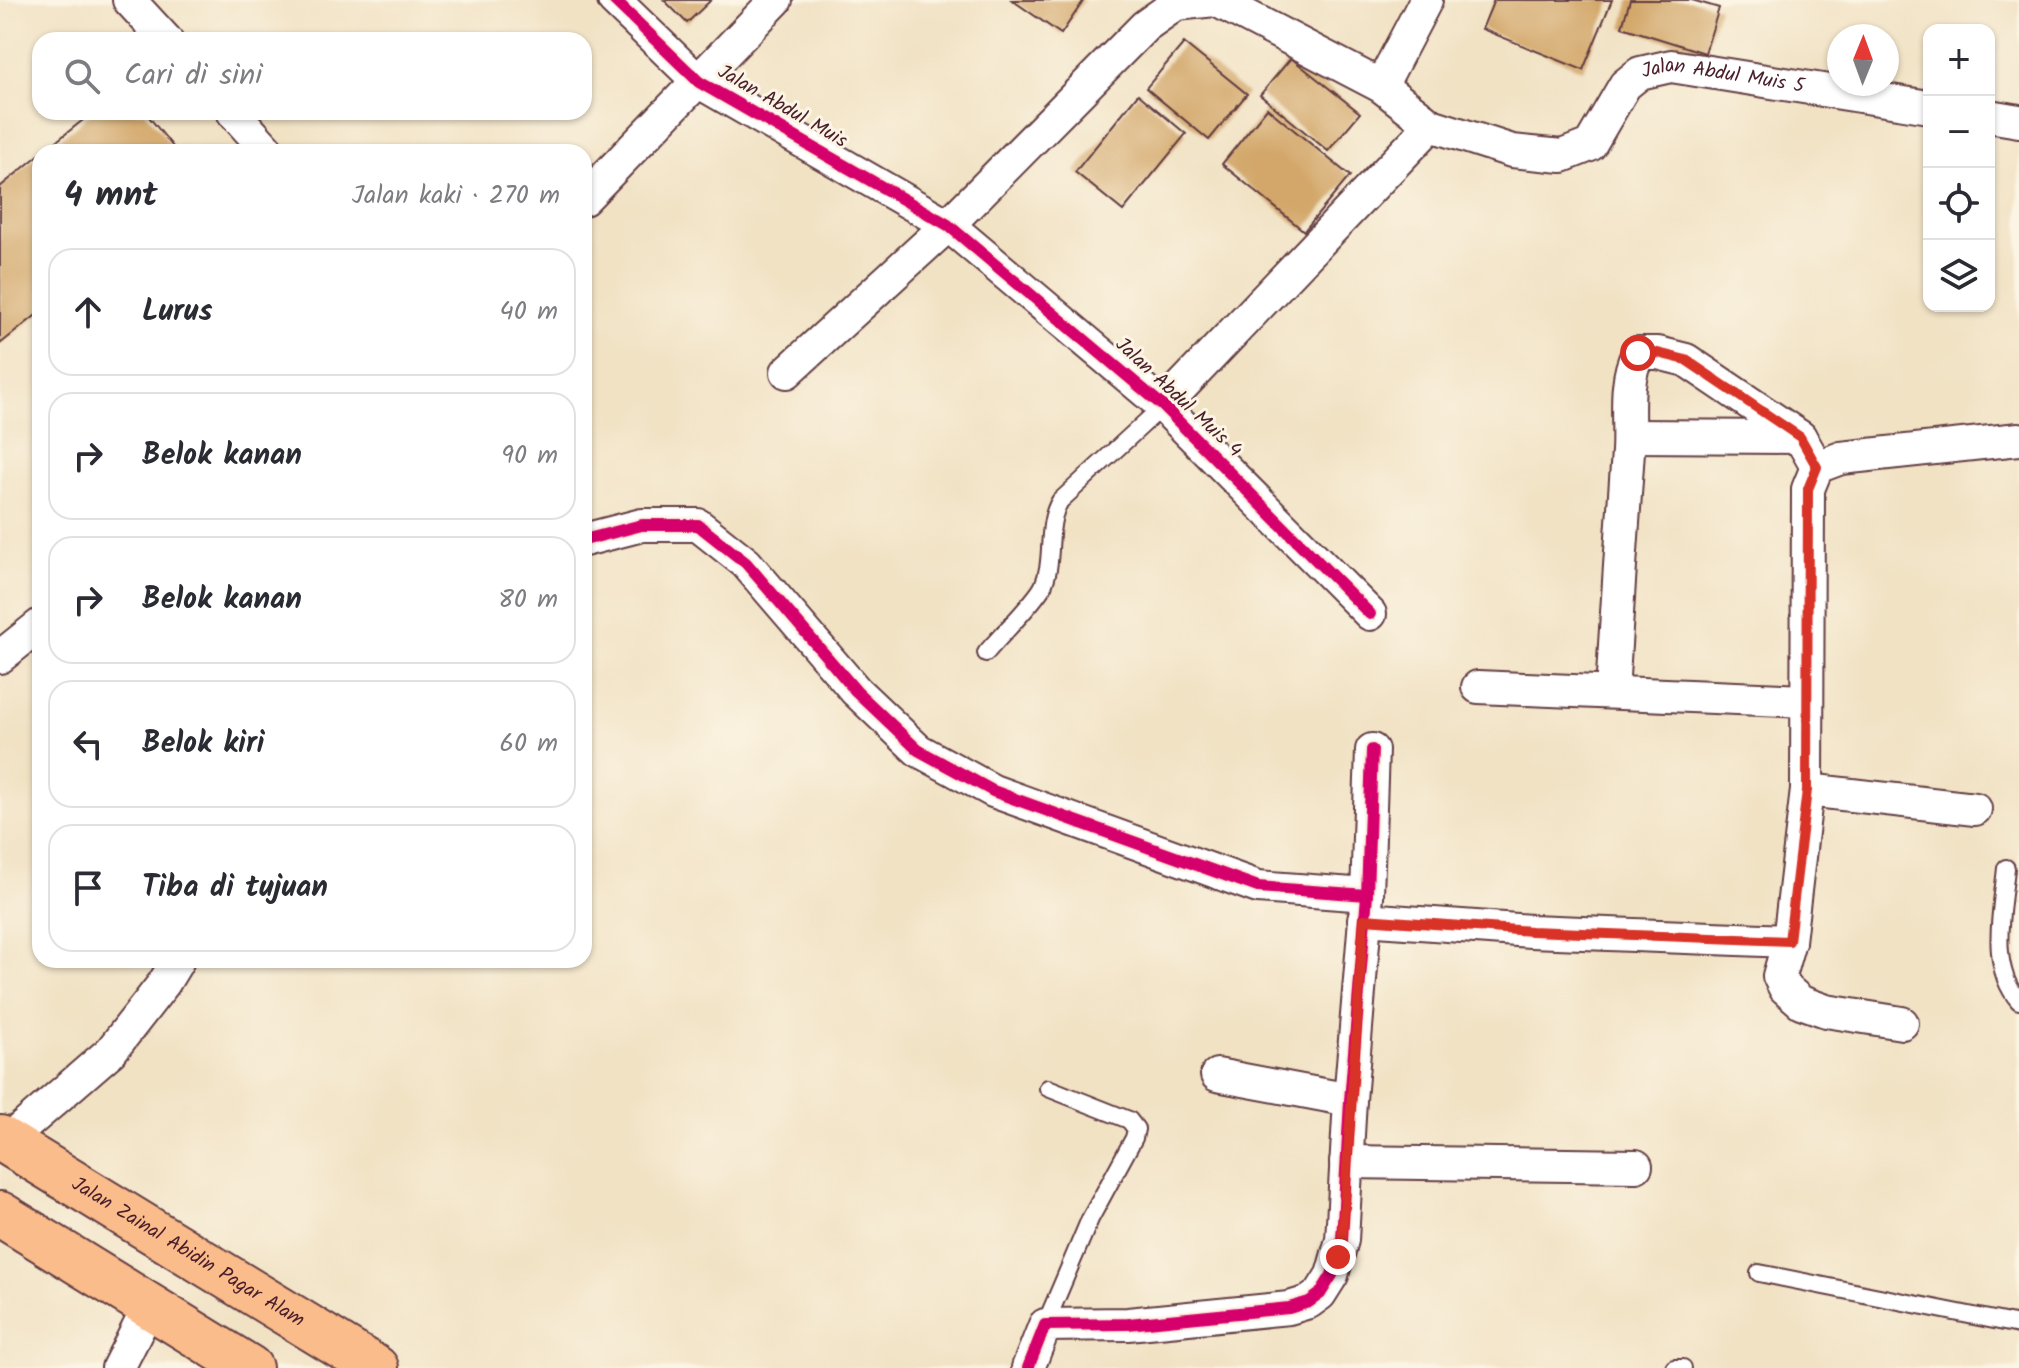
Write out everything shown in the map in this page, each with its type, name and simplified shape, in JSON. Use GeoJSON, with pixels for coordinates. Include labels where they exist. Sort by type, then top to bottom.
{"type":"FeatureCollection","features":[{"type":"Feature","properties":{"kind":"highway","name":"Jalan Zainal Abidin Pagar Alam"},"geometry":{"type":"LineString","coordinates":[[3,1140],[376,1368]]}},
{"type":"Feature","properties":{"kind":"highway"},"geometry":{"type":"LineString","coordinates":[[0,1214],[250,1368]]}},
{"type":"Feature","properties":{"kind":"street"},"geometry":{"type":"LineString","coordinates":[[129,0],[159,32]]}},
{"type":"Feature","properties":{"kind":"street","name":"Jalan Abdul Muis"},"geometry":{"type":"LineString","coordinates":[[614,0],[699,82],[948,225]]}},
{"type":"Feature","properties":{"kind":"street","name":"Jalan Abdul Muis"},"geometry":{"type":"LineString","coordinates":[[592,191],[776,0]]}},
{"type":"Feature","properties":{"kind":"street"},"geometry":{"type":"LineString","coordinates":[[787,372],[948,225],[1145,26],[1176,4],[1216,0],[1381,86],[1426,0]]}},
{"type":"Feature","properties":{"kind":"street","name":"Jalan Abdul Muis 5"},"geometry":{"type":"LineString","coordinates":[[1381,86],[1431,125],[1512,151],[1562,156],[1590,145],[1625,85],[1640,73],[1671,66],[1923,106]]}},
{"type":"Feature","properties":{"kind":"street"},"geometry":{"type":"LineString","coordinates":[[1995,117],[2019,121]]}},
{"type":"Feature","properties":{"kind":"street"},"geometry":{"type":"LineString","coordinates":[[240,120],[262,144]]}},
{"type":"Feature","properties":{"kind":"street"},"geometry":{"type":"LineString","coordinates":[[1163,406],[1431,125]]}},
{"type":"Feature","properties":{"kind":"street","name":"Jalan Abdul Muis 4"},"geometry":{"type":"LineString","coordinates":[[948,225],[1163,406],[1370,614]]}},
{"type":"Feature","properties":{"kind":"street"},"geometry":{"type":"LineString","coordinates":[[1612,692],[1629,436],[1630,369],[1638,353],[1658,353],[1686,360],[1800,437],[1817,467]]}},
{"type":"Feature","properties":{"kind":"street"},"geometry":{"type":"LineString","coordinates":[[1629,436],[1800,437]]}},
{"type":"Feature","properties":{"kind":"street"},"geometry":{"type":"LineString","coordinates":[[1902,1023],[1826,1011],[1792,996],[1779,976],[1789,941],[1807,790],[1808,489],[1817,467],[1841,458],[2019,439]]}},
{"type":"Feature","properties":{"kind":"street"},"geometry":{"type":"LineString","coordinates":[[592,538],[642,525],[698,525],[746,563],[856,691],[918,750],[993,791],[1258,887],[1366,907],[1531,931],[1789,941]]}},
{"type":"Feature","properties":{"kind":"street"},"geometry":{"type":"LineString","coordinates":[[0,657],[32,631]]}},
{"type":"Feature","properties":{"kind":"street"},"geometry":{"type":"LineString","coordinates":[[1478,687],[1806,701]]}},
{"type":"Feature","properties":{"kind":"street"},"geometry":{"type":"LineString","coordinates":[[1028,1368],[1045,1325],[1128,1324],[1289,1308],[1309,1302],[1320,1294],[1332,1275],[1342,1240],[1366,907],[1372,750]]}},
{"type":"Feature","properties":{"kind":"street"},"geometry":{"type":"LineString","coordinates":[[1807,790],[1975,809]]}},
{"type":"Feature","properties":{"kind":"street"},"geometry":{"type":"LineString","coordinates":[[3,1140],[111,1051],[173,968]]}},
{"type":"Feature","properties":{"kind":"street"},"geometry":{"type":"LineString","coordinates":[[1217,1075],[1350,1100]]}},
{"type":"Feature","properties":{"kind":"street"},"geometry":{"type":"LineString","coordinates":[[1346,1162],[1636,1166]]}},
{"type":"Feature","properties":{"kind":"street"},"geometry":{"type":"LineString","coordinates":[[118,1368],[149,1307]]}},
{"type":"Feature","properties":{"kind":"lane"},"geometry":{"type":"LineString","coordinates":[[986,653],[1042,586],[1050,555],[1054,512],[1060,501],[1163,406]]}},
{"type":"Feature","properties":{"kind":"lane"},"geometry":{"type":"LineString","coordinates":[[2006,868],[1999,948],[2008,989],[2019,1001]]}},
{"type":"Feature","properties":{"kind":"lane"},"geometry":{"type":"LineString","coordinates":[[1045,1325],[1090,1219],[1136,1129],[1129,1120],[1048,1088]]}},
{"type":"Feature","properties":{"kind":"lane"},"geometry":{"type":"LineString","coordinates":[[1759,1273],[2019,1325]]}},
{"type":"Feature","properties":{"kind":"lane"},"geometry":{"type":"LineString","coordinates":[[1674,1368],[1683,1368]]}},
{"type":"Feature","properties":{"kind":"building"},"geometry":{"type":"Polygon","coordinates":[[[664,0],[711,0],[687,23],[664,0]]]}},
{"type":"Feature","properties":{"kind":"building"},"geometry":{"type":"Polygon","coordinates":[[[1012,0],[1084,0],[1061,34],[1012,0]]]}},
{"type":"Feature","properties":{"kind":"building"},"geometry":{"type":"Polygon","coordinates":[[[1494,0],[1612,0],[1583,70],[1482,29],[1494,0]]]}},
{"type":"Feature","properties":{"kind":"building"},"geometry":{"type":"Polygon","coordinates":[[[1630,0],[1692,0],[1719,8],[1705,53],[1622,27],[1630,0]]]}},
{"type":"Feature","properties":{"kind":"building"},"geometry":{"type":"Polygon","coordinates":[[[1184,43],[1247,94],[1209,140],[1146,88],[1184,43]]]}},
{"type":"Feature","properties":{"kind":"building"},"geometry":{"type":"Polygon","coordinates":[[[1291,58],[1360,113],[1328,151],[1260,95],[1291,58]]]}},
{"type":"Feature","properties":{"kind":"building"},"geometry":{"type":"Polygon","coordinates":[[[1138,94],[1186,134],[1123,211],[1075,172],[1138,94]]]}},
{"type":"Feature","properties":{"kind":"building"},"geometry":{"type":"Polygon","coordinates":[[[1267,108],[1350,176],[1304,231],[1222,164],[1267,108]]]}},
{"type":"Feature","properties":{"kind":"building"},"geometry":{"type":"Polygon","coordinates":[[[83,120],[151,120],[171,144],[53,144],[83,120]]]}},
{"type":"Feature","properties":{"kind":"building"},"geometry":{"type":"Polygon","coordinates":[[[32,161],[32,318],[0,344],[0,187],[32,161]]]}},
{"type":"Feature","properties":{"kind":"cycle path"},"geometry":{"type":"LineString","coordinates":[[614,0],[699,82],[948,225],[1163,406],[1370,614]]}},
{"type":"Feature","properties":{"kind":"cycle path"},"geometry":{"type":"LineString","coordinates":[[592,538],[642,525],[698,525],[746,563],[856,691],[918,750],[993,791],[1258,887],[1367,895]]}},
{"type":"Feature","properties":{"kind":"cycle path"},"geometry":{"type":"LineString","coordinates":[[1028,1368],[1045,1325],[1128,1324],[1289,1308],[1309,1302],[1320,1294],[1332,1275],[1342,1240],[1367,895],[1372,750]]}},
{"type":"Feature","properties":{"kind":"route"},"geometry":{"type":"LineString","coordinates":[[1338,1257],[1342,1240],[1364,919],[1531,931],[1789,941],[1807,790],[1808,489],[1817,467],[1800,437],[1686,360],[1658,353],[1638,353]]}}]}
